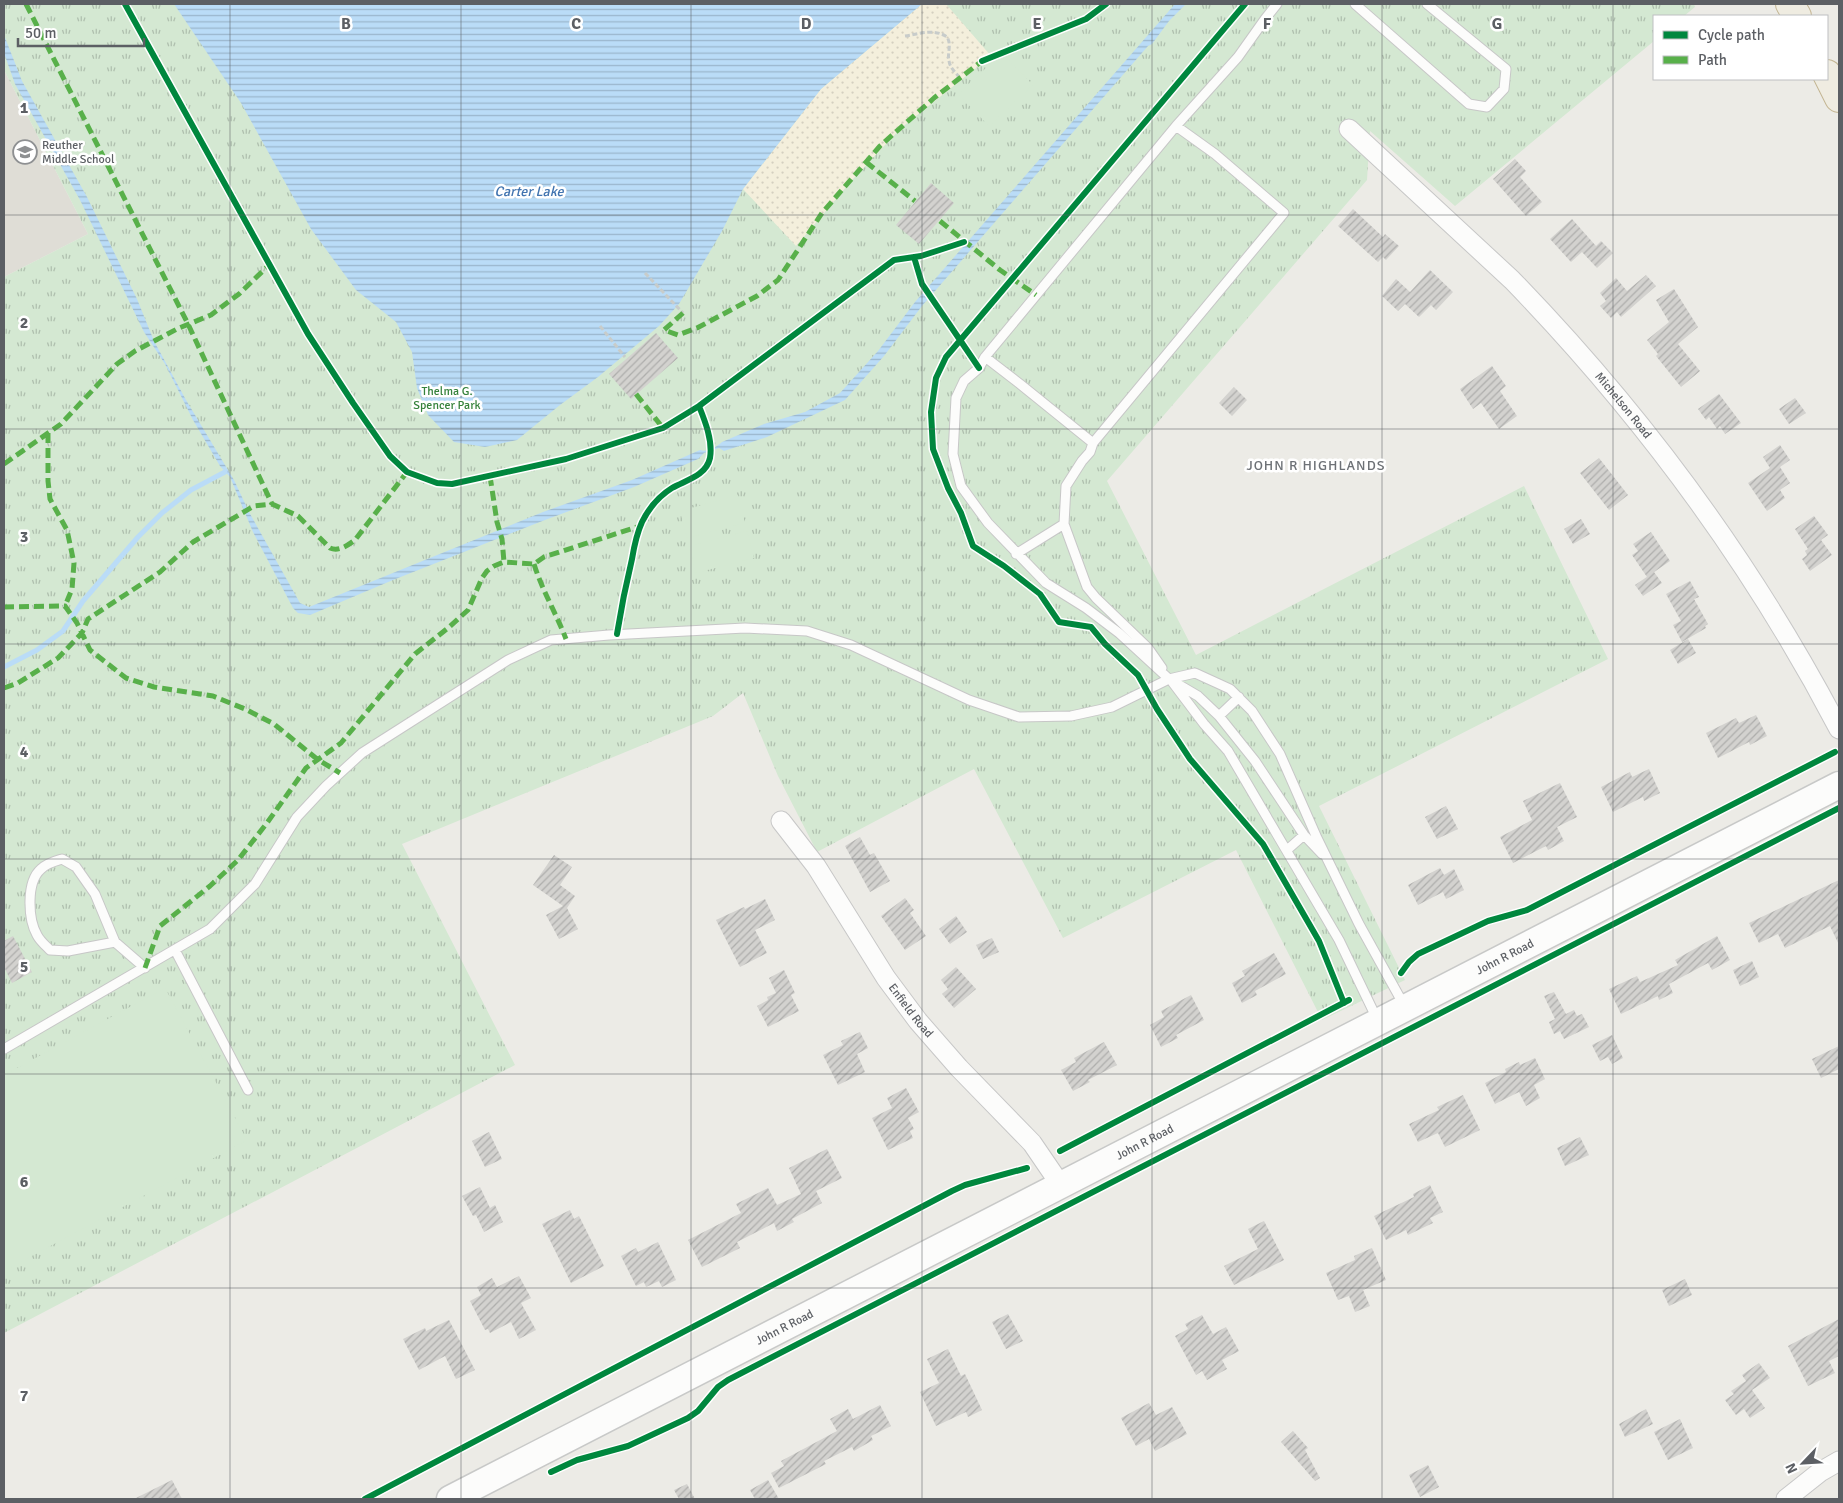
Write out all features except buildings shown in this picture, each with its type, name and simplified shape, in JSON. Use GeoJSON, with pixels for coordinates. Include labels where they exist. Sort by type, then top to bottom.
{"type":"FeatureCollection","features":[{"type":"Feature","properties":{"kind":"highway"},"geometry":{"type":"LineString","coordinates":[[1790,4],[1796,15]]}},
{"type":"Feature","properties":{"kind":"highway"},"geometry":{"type":"LineString","coordinates":[[1828,76],[1839,98]]}},
{"type":"Feature","properties":{"kind":"main road","name":"John R Road"},"geometry":{"type":"LineString","coordinates":[[450,1499],[1839,785]]}},
{"type":"Feature","properties":{"kind":"street","name":"Michelson Road"},"geometry":{"type":"LineString","coordinates":[[1349,128],[1537,305],[1620,401],[1686,486],[1743,568],[1788,638],[1839,729]]}},
{"type":"Feature","properties":{"kind":"street","name":"Enfield Road"},"geometry":{"type":"LineString","coordinates":[[781,821],[816,866],[886,978],[918,1021],[959,1068],[1032,1143],[1060,1184]]}},
{"type":"Feature","properties":{"kind":"street"},"geometry":{"type":"LineString","coordinates":[[1786,1499],[1820,1472],[1839,1461]]}},
{"type":"Feature","properties":{"kind":"lane"},"geometry":{"type":"LineString","coordinates":[[1277,4],[1238,57],[1176,126],[985,357],[979,368],[964,381],[956,398],[953,454],[961,486],[988,523],[1016,554],[1046,583],[1086,608],[1119,633],[1169,679],[1198,696],[1219,716],[1255,761],[1304,835],[1328,861]]}},
{"type":"Feature","properties":{"kind":"lane"},"geometry":{"type":"LineString","coordinates":[[1354,4],[1469,104],[1487,107],[1504,89],[1506,69],[1427,4]]}},
{"type":"Feature","properties":{"kind":"lane"},"geometry":{"type":"LineString","coordinates":[[1176,126],[1216,154],[1284,213],[1093,443],[1090,452],[1082,460],[1066,486],[1064,524],[1087,587],[1148,648],[1169,679],[1228,751],[1339,940],[1378,1021]]}},
{"type":"Feature","properties":{"kind":"lane"},"geometry":{"type":"LineString","coordinates":[[985,357],[1093,443]]}},
{"type":"Feature","properties":{"kind":"lane"},"geometry":{"type":"LineString","coordinates":[[1016,554],[1064,524]]}},
{"type":"Feature","properties":{"kind":"lane"},"geometry":{"type":"LineString","coordinates":[[4,1049],[210,929],[255,884],[297,817],[326,786],[362,753],[508,660],[551,640],[617,634],[745,628],[807,631],[851,645],[969,700],[1019,717],[1071,716],[1112,707],[1169,679],[1195,673],[1230,689],[1252,711],[1280,754],[1328,861],[1359,924],[1405,1007]]}},
{"type":"Feature","properties":{"kind":"lane"},"geometry":{"type":"LineString","coordinates":[[1219,716],[1239,697]]}},
{"type":"Feature","properties":{"kind":"lane"},"geometry":{"type":"LineString","coordinates":[[1287,850],[1304,835]]}},
{"type":"Feature","properties":{"kind":"lane"},"geometry":{"type":"LineString","coordinates":[[115,942],[68,951],[50,950],[37,935],[30,910],[31,886],[40,870],[49,863],[62,859],[76,867],[95,894],[115,942],[145,968]]}},
{"type":"Feature","properties":{"kind":"lane"},"geometry":{"type":"LineString","coordinates":[[175,950],[248,1090]]}},
{"type":"Feature","properties":{"kind":"path"},"geometry":{"type":"LineString","coordinates":[[905,36],[937,32],[947,37],[949,46],[948,60],[960,78]]}},
{"type":"Feature","properties":{"kind":"path"},"geometry":{"type":"LineString","coordinates":[[645,274],[683,313]]}},
{"type":"Feature","properties":{"kind":"path"},"geometry":{"type":"LineString","coordinates":[[600,326],[625,356]]}},
{"type":"Feature","properties":{"kind":"shaded area","name":"Reuther Middle School"},"geometry":{"type":"Polygon","coordinates":[[[4,70],[88,234],[4,277],[4,70]]]}},
{"type":"Feature","properties":{"kind":"green space","name":"Thelma G. Spencer Park"},"geometry":{"type":"Polygon","coordinates":[[[4,4],[1694,4],[1695,7],[1685,15],[1653,15],[1653,42],[1455,206],[1370,131],[1367,180],[1107,481],[1196,655],[1524,486],[1608,659],[1319,806],[1405,980],[1322,1020],[1236,850],[1063,938],[974,769],[817,852],[778,776],[743,693],[713,716],[402,844],[515,1065],[4,1333],[4,277],[88,234],[4,70],[4,4]]]}},
{"type":"Feature","properties":{"kind":"green space"},"geometry":{"type":"Polygon","coordinates":[[[1002,53],[1033,85],[989,126],[958,94],[1002,53]]]}},
{"type":"Feature","properties":{"kind":"green space"},"geometry":{"type":"Polygon","coordinates":[[[738,495],[745,523],[687,538],[680,511],[738,495]]]}},
{"type":"Feature","properties":{"kind":"green space"},"geometry":{"type":"Polygon","coordinates":[[[747,531],[754,558],[696,573],[689,546],[747,531]]]}},
{"type":"Feature","properties":{"kind":"green space"},"geometry":{"type":"Polygon","coordinates":[[[165,988],[247,1140],[4,1271],[4,1075],[165,988]]]}},
{"type":"Feature","properties":{"kind":"sand"},"geometry":{"type":"Polygon","coordinates":[[[922,4],[946,4],[991,56],[901,128],[853,179],[796,246],[743,189],[821,89],[922,4]]]}},
{"type":"Feature","properties":{"kind":"water","name":"Carter Lake"},"geometry":{"type":"Polygon","coordinates":[[[174,4],[922,4],[821,89],[743,189],[722,231],[679,304],[659,326],[598,377],[517,440],[485,447],[454,442],[428,415],[417,388],[412,352],[396,322],[356,290],[311,229],[241,103],[174,4]]]}},
{"type":"Feature","properties":{"kind":"water"},"geometry":{"type":"Polygon","coordinates":[[[1175,4],[1186,4],[1169,21],[1152,44],[1148,46],[922,306],[884,356],[845,400],[767,437],[724,451],[719,448],[704,453],[698,459],[634,487],[393,580],[310,615],[298,613],[293,608],[253,532],[230,477],[220,466],[193,420],[165,364],[144,332],[80,200],[15,84],[4,53],[4,35],[22,81],[87,197],[137,299],[154,341],[186,400],[234,480],[249,512],[300,603],[309,607],[543,512],[632,480],[700,450],[711,449],[722,442],[764,424],[805,412],[840,393],[878,351],[915,302],[1175,4]]]}},
{"type":"Feature","properties":{"kind":"waterway"},"geometry":{"type":"LineString","coordinates":[[4,667],[37,650],[63,631],[83,601],[138,537],[162,513],[191,490],[225,472]]}},
{"type":"Feature","properties":{"kind":"marked path"},"geometry":{"type":"LineString","coordinates":[[26,4],[188,324],[272,504]]}},
{"type":"Feature","properties":{"kind":"marked path"},"geometry":{"type":"LineString","coordinates":[[683,313],[664,330],[678,335],[697,328],[757,296],[778,280],[822,213],[880,146],[934,98],[982,61]]}},
{"type":"Feature","properties":{"kind":"marked path"},"geometry":{"type":"LineString","coordinates":[[866,162],[915,201]]}},
{"type":"Feature","properties":{"kind":"marked path"},"geometry":{"type":"LineString","coordinates":[[940,221],[1000,270],[1036,295]]}},
{"type":"Feature","properties":{"kind":"marked path"},"geometry":{"type":"LineString","coordinates":[[4,464],[61,424],[117,364],[135,351],[179,328],[211,315],[239,294],[269,265]]}},
{"type":"Feature","properties":{"kind":"marked path"},"geometry":{"type":"LineString","coordinates":[[636,394],[663,428]]}},
{"type":"Feature","properties":{"kind":"marked path"},"geometry":{"type":"LineString","coordinates":[[48,433],[50,499],[67,530],[74,563],[72,589],[65,606]]}},
{"type":"Feature","properties":{"kind":"marked path"},"geometry":{"type":"LineString","coordinates":[[4,688],[18,683],[58,658],[82,633],[88,619],[160,572],[193,542],[254,506],[272,504],[298,516],[330,548],[340,549],[355,540],[407,472]]}},
{"type":"Feature","properties":{"kind":"marked path"},"geometry":{"type":"LineString","coordinates":[[490,476],[497,522],[502,539],[504,562]]}},
{"type":"Feature","properties":{"kind":"marked path"},"geometry":{"type":"LineString","coordinates":[[145,968],[160,926],[210,886],[238,860],[306,768],[341,743],[415,654],[468,610],[487,571],[504,562],[534,564],[544,557],[640,526]]}},
{"type":"Feature","properties":{"kind":"marked path"},"geometry":{"type":"LineString","coordinates":[[534,564],[566,639]]}},
{"type":"Feature","properties":{"kind":"marked path"},"geometry":{"type":"LineString","coordinates":[[4,607],[65,606],[77,623],[90,650],[126,678],[154,687],[213,696],[245,709],[274,724],[317,759],[340,773]]}},
{"type":"Feature","properties":{"kind":"cycle path"},"geometry":{"type":"LineString","coordinates":[[125,4],[308,334],[390,456],[407,472],[437,483],[452,484],[566,459],[663,428],[699,406],[894,260],[921,256],[964,242]]}},
{"type":"Feature","properties":{"kind":"cycle path"},"geometry":{"type":"LineString","coordinates":[[982,61],[1086,19],[1106,4]]}},
{"type":"Feature","properties":{"kind":"cycle path"},"geometry":{"type":"LineString","coordinates":[[1245,4],[946,357],[936,378],[931,412],[933,449],[973,546],[1004,566],[1040,594],[1059,622],[1091,627],[1105,644],[1138,675],[1157,709],[1190,759],[1263,844],[1319,941],[1344,1003]]}},
{"type":"Feature","properties":{"kind":"cycle path"},"geometry":{"type":"LineString","coordinates":[[914,257],[922,284],[979,368]]}},
{"type":"Feature","properties":{"kind":"cycle path"},"geometry":{"type":"LineString","coordinates":[[617,634],[635,545],[642,522],[651,507],[667,491],[700,473],[708,464],[711,451],[709,438],[699,406]]}},
{"type":"Feature","properties":{"kind":"cycle path"},"geometry":{"type":"LineString","coordinates":[[1401,973],[1418,954],[1488,921],[1527,910],[1835,752]]}},
{"type":"Feature","properties":{"kind":"cycle path"},"geometry":{"type":"LineString","coordinates":[[551,1472],[577,1460],[628,1446],[688,1418],[698,1411],[718,1387],[728,1380],[1839,808]]}},
{"type":"Feature","properties":{"kind":"cycle path"},"geometry":{"type":"LineString","coordinates":[[1060,1151],[1349,1000]]}},
{"type":"Feature","properties":{"kind":"cycle path"},"geometry":{"type":"LineString","coordinates":[[365,1499],[952,1191],[965,1185],[1027,1168]]}},
{"type":"Feature","properties":{"kind":"place","name":"Reuther Middle School"},"geometry":{"type":"Point","coordinates":[25,152]}},
{"type":"Feature","properties":{"kind":"district","name":"JOHN R HIGHLANDS"},"geometry":{"type":"Point","coordinates":[1316,465]}}]}
